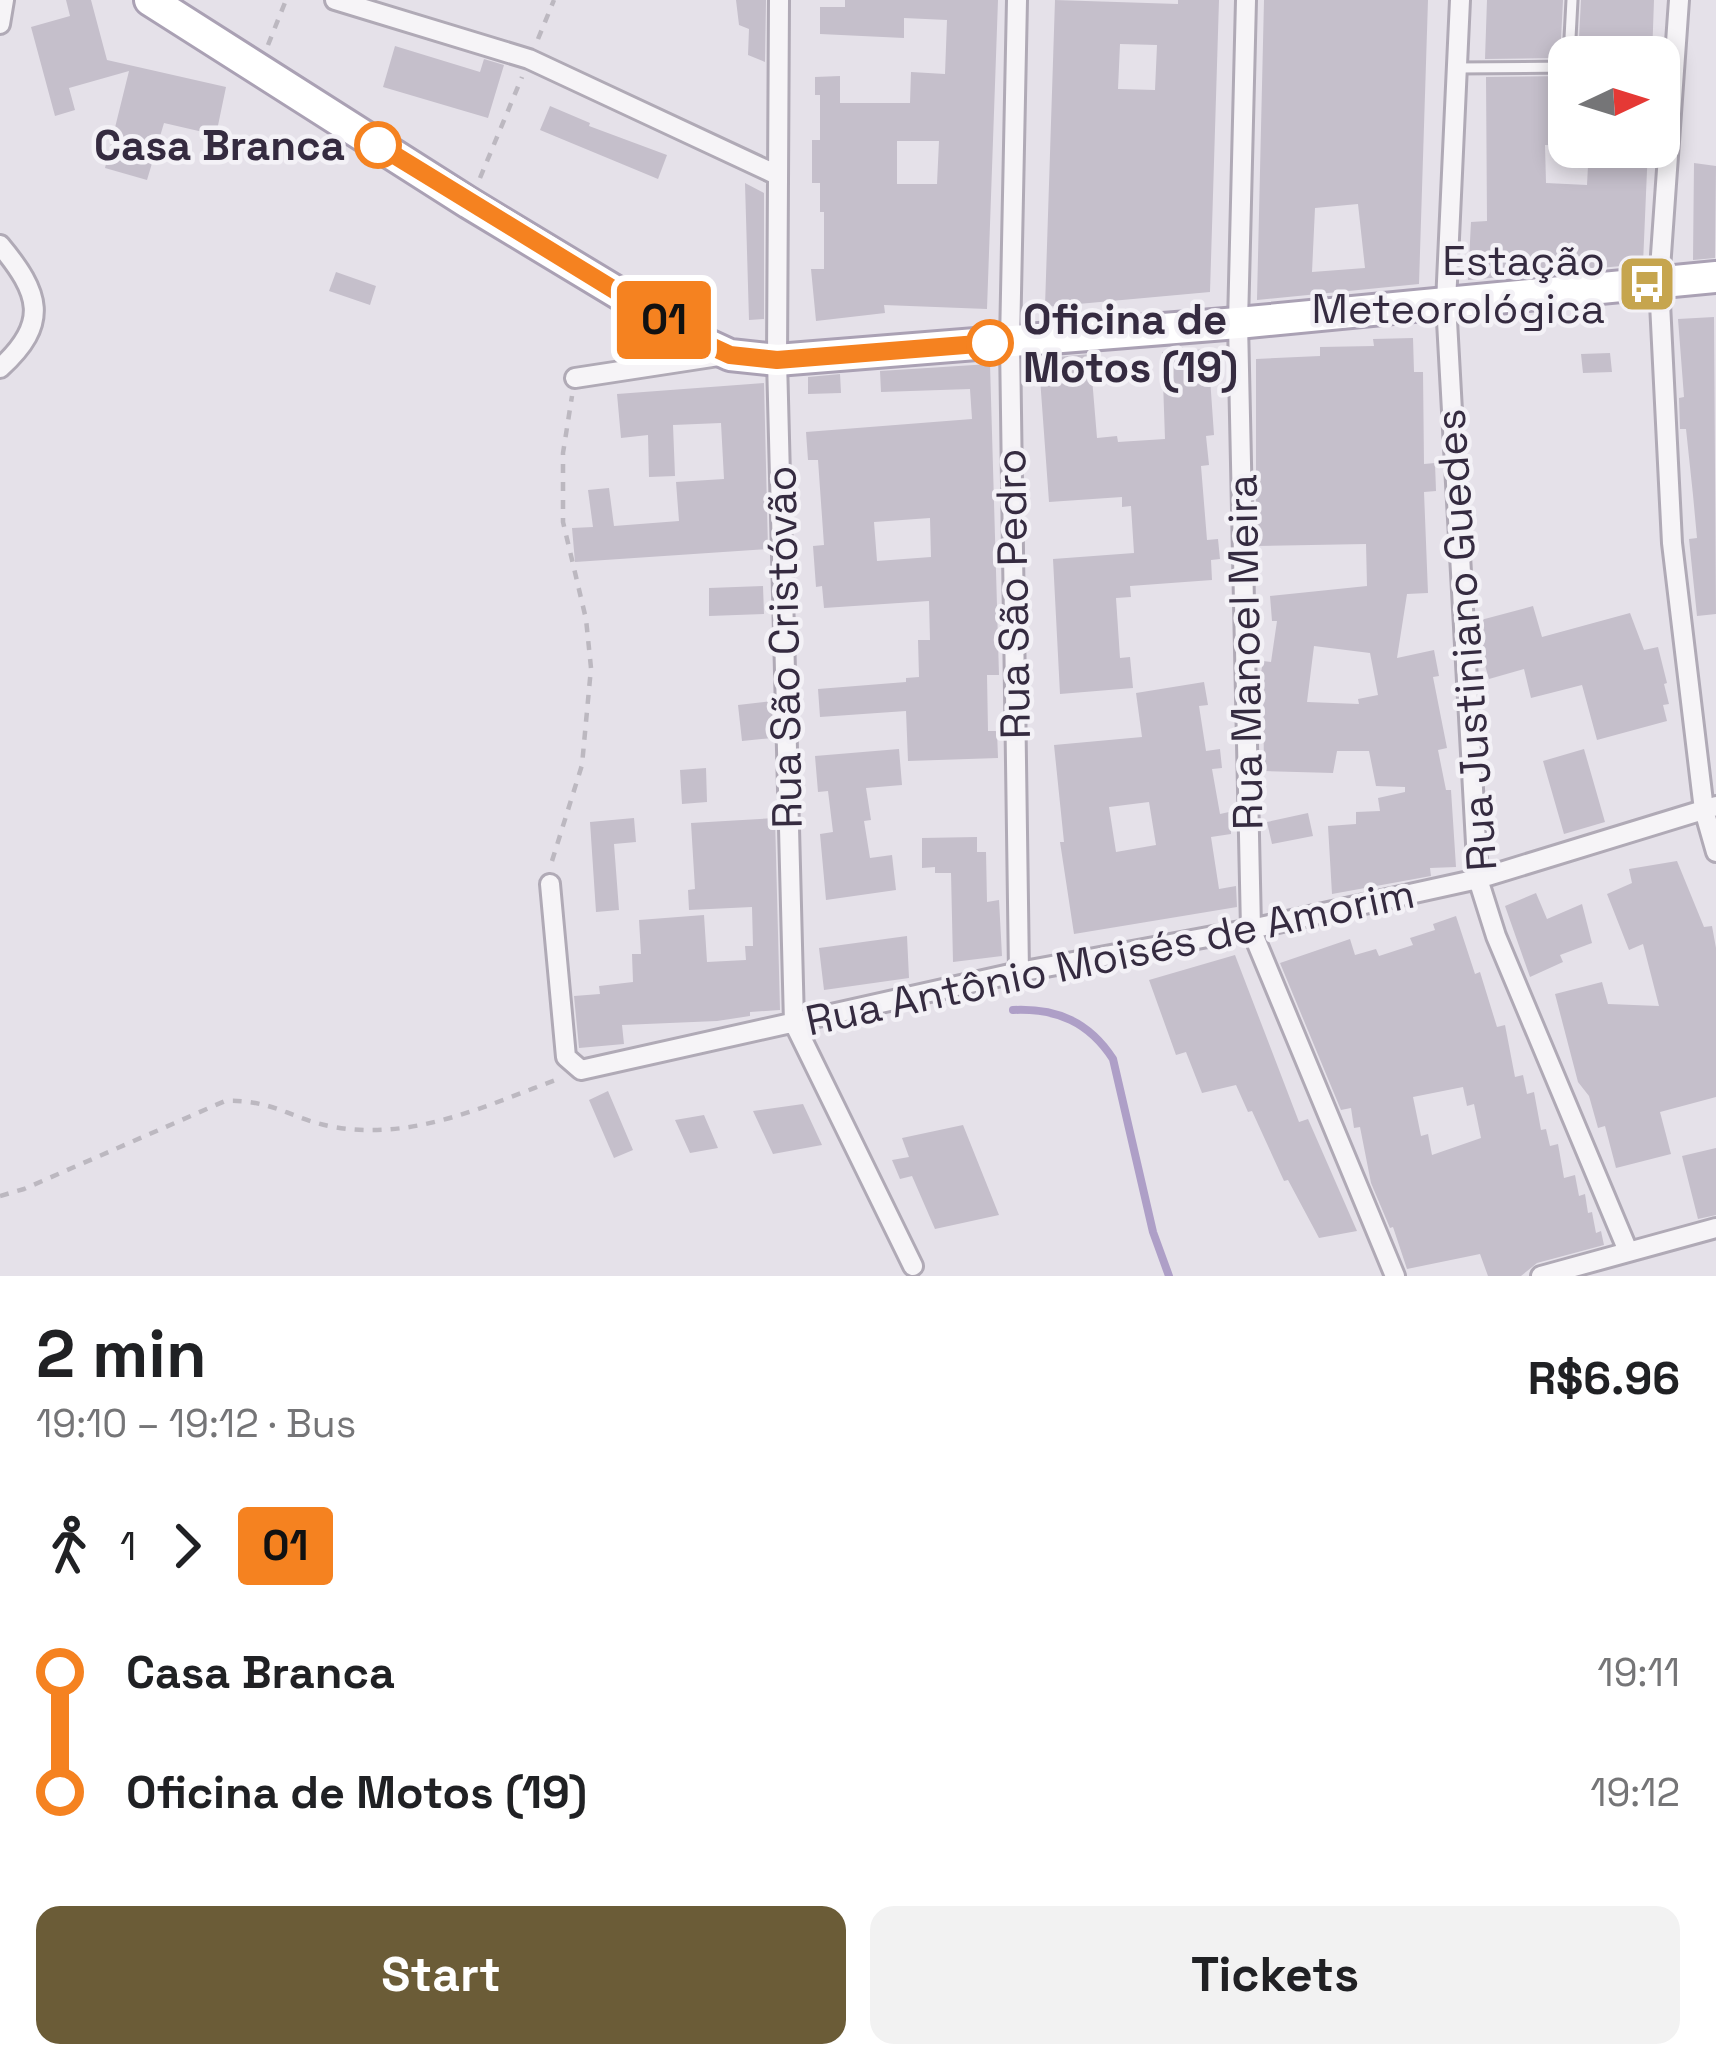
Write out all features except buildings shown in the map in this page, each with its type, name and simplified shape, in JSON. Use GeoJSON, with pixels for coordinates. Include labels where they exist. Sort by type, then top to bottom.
{"type":"FeatureCollection","features":[{"type":"Feature","properties":{"kind":"main road"},"geometry":{"type":"LineString","coordinates":[[150,0],[470,203],[691,337],[730,355],[777,360],[1010,342],[1716,278]]}},
{"type":"Feature","properties":{"kind":"street"},"geometry":{"type":"LineString","coordinates":[[0,24],[4,0]]}},
{"type":"Feature","properties":{"kind":"street"},"geometry":{"type":"LineString","coordinates":[[335,0],[530,59],[775,174]]}},
{"type":"Feature","properties":{"kind":"street","name":"Rua São Cristóvão"},"geometry":{"type":"LineString","coordinates":[[779,0],[777,360],[794,1023],[913,1266]]}},
{"type":"Feature","properties":{"kind":"street","name":"Rua São Pedro"},"geometry":{"type":"LineString","coordinates":[[1018,0],[1010,342],[1018,972]]}},
{"type":"Feature","properties":{"kind":"street","name":"Rua Manoel Meira"},"geometry":{"type":"LineString","coordinates":[[1246,0],[1238,323],[1251,929],[1395,1276]]}},
{"type":"Feature","properties":{"kind":"street","name":"Rua Justiniano Guedes"},"geometry":{"type":"LineString","coordinates":[[1460,0],[1446,303],[1478,879],[1496,936],[1628,1251]]}},
{"type":"Feature","properties":{"kind":"street"},"geometry":{"type":"LineString","coordinates":[[1673,36],[1679,0]]}},
{"type":"Feature","properties":{"kind":"street"},"geometry":{"type":"LineString","coordinates":[[1663,168],[1659,283],[1672,543],[1716,852]]}},
{"type":"Feature","properties":{"kind":"street"},"geometry":{"type":"LineString","coordinates":[[0,245],[28,281],[34,320],[24,346],[0,368]]}},
{"type":"Feature","properties":{"kind":"street"},"geometry":{"type":"LineString","coordinates":[[575,378],[730,355]]}},
{"type":"Feature","properties":{"kind":"street","name":"Rua Antônio Moisés de Amorim"},"geometry":{"type":"LineString","coordinates":[[581,1070],[1018,972],[1251,929],[1478,879],[1710,808]]}},
{"type":"Feature","properties":{"kind":"street"},"geometry":{"type":"LineString","coordinates":[[550,884],[566,1057],[581,1070]]}},
{"type":"Feature","properties":{"kind":"street"},"geometry":{"type":"LineString","coordinates":[[1541,1276],[1716,1228]]}},
{"type":"Feature","properties":{"kind":"lane"},"geometry":{"type":"LineString","coordinates":[[1571,36],[1572,0]]}},
{"type":"Feature","properties":{"kind":"lane"},"geometry":{"type":"LineString","coordinates":[[1456,68],[1548,67]]}},
{"type":"Feature","properties":{"kind":"path"},"geometry":{"type":"LineString","coordinates":[[259,68],[286,0]]}},
{"type":"Feature","properties":{"kind":"path"},"geometry":{"type":"LineString","coordinates":[[470,203],[554,0]]}},
{"type":"Feature","properties":{"kind":"path"},"geometry":{"type":"LineString","coordinates":[[550,884],[552,852],[582,766],[589,712],[586,620],[562,521],[563,453],[575,378]]}},
{"type":"Feature","properties":{"kind":"path"},"geometry":{"type":"LineString","coordinates":[[0,1196],[225,1100],[276,1106],[331,1126],[393,1131],[440,1122],[581,1070]]}},
{"type":"Feature","properties":{"kind":"waterway"},"geometry":{"type":"LineString","coordinates":[[1013,1010],[1070,1020],[1093,1035],[1113,1059],[1153,1232],[1169,1276]]}},
{"type":"Feature","properties":{"kind":"bus line","name":"01"},"geometry":{"type":"LineString","coordinates":[[378,145],[691,337],[730,355],[777,360],[990,343]]}},
{"type":"Feature","properties":{"kind":"place","name":"Casa Branca"},"geometry":{"type":"Point","coordinates":[378,145]}},
{"type":"Feature","properties":{"kind":"place","name":"Estação Meteorológica"},"geometry":{"type":"Point","coordinates":[1647,284]}},
{"type":"Feature","properties":{"kind":"place","name":"Oficina de Motos (19)"},"geometry":{"type":"Point","coordinates":[990,343]}}]}
